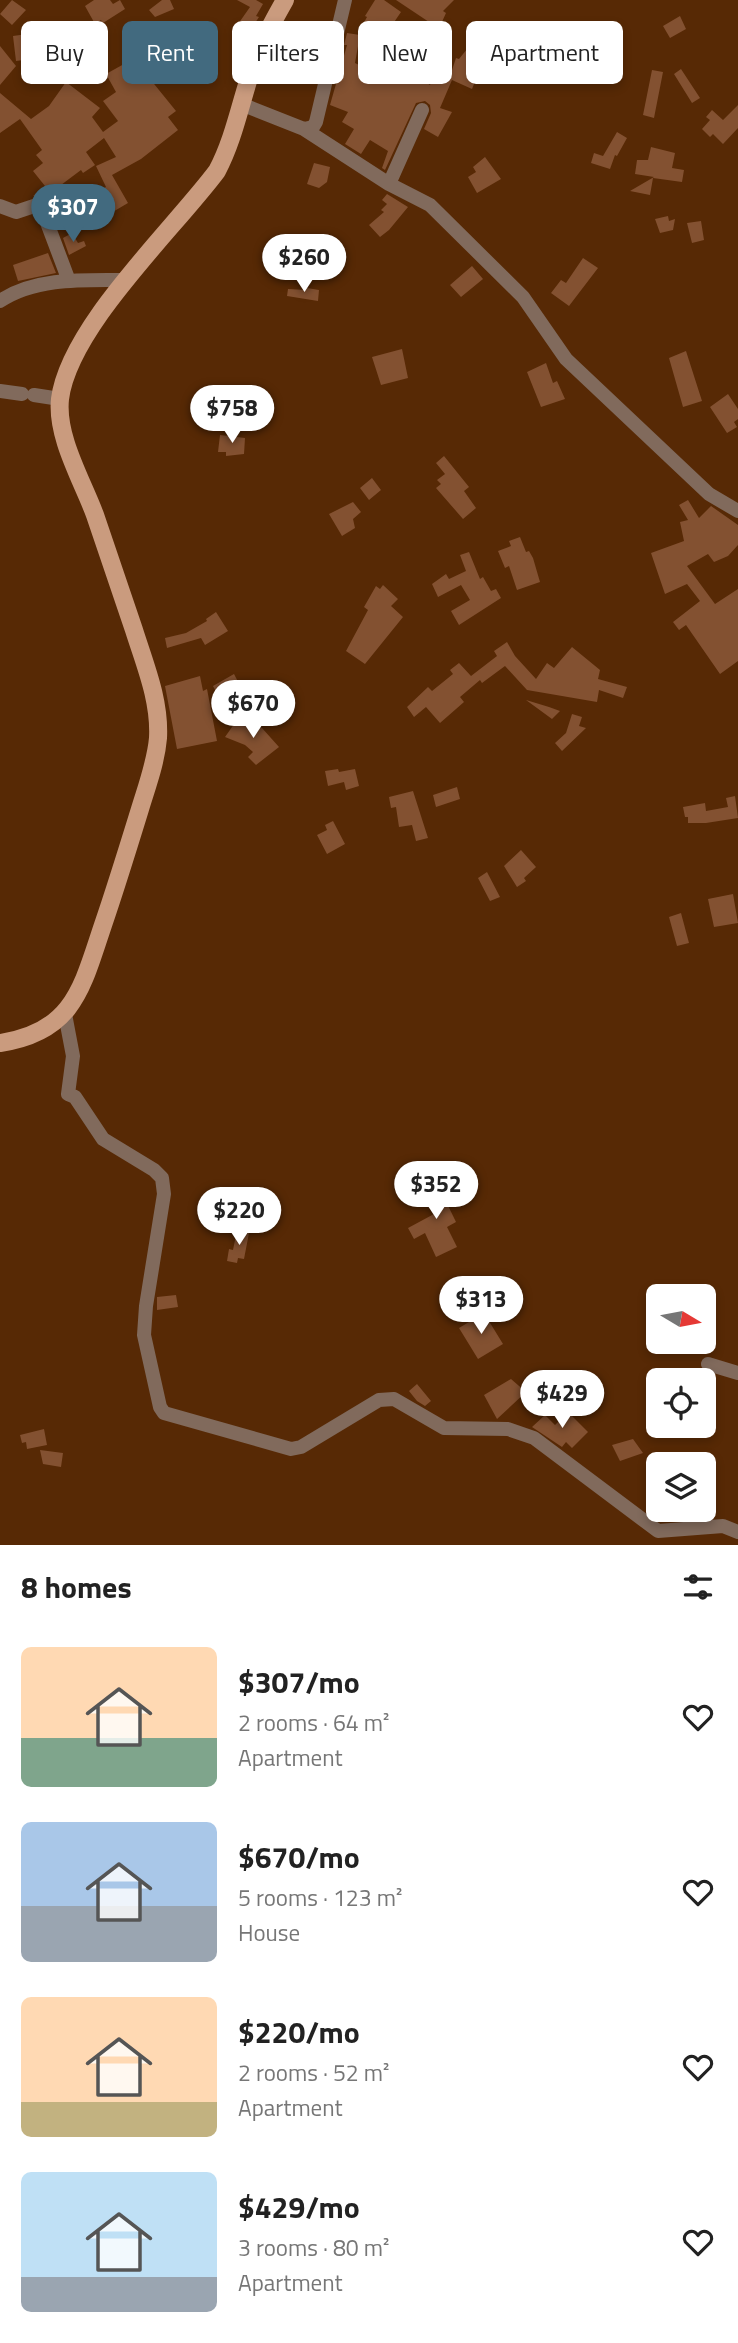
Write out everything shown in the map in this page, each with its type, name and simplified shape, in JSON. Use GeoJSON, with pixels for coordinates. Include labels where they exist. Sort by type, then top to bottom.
{"type":"FeatureCollection","features":[{"type":"Feature","properties":{"kind":"main road"},"geometry":{"type":"LineString","coordinates":[[0,1043],[43,1030],[65,1014],[78,995],[154,764],[158,738],[153,691],[94,512],[65,438],[60,399],[72,361],[127,280],[217,171],[229,149],[265,33],[285,0]]}},
{"type":"Feature","properties":{"kind":"street"},"geometry":{"type":"LineString","coordinates":[[304,129],[313,127],[316,122],[345,0]]}},
{"type":"Feature","properties":{"kind":"street"},"geometry":{"type":"LineString","coordinates":[[241,104],[304,129],[389,184],[430,205],[523,297],[566,359],[709,494],[738,510]]}},
{"type":"Feature","properties":{"kind":"street"},"geometry":{"type":"LineString","coordinates":[[389,184],[422,110]]}},
{"type":"Feature","properties":{"kind":"street"},"geometry":{"type":"LineString","coordinates":[[0,206],[16,212],[40,204],[69,281]]}},
{"type":"Feature","properties":{"kind":"street"},"geometry":{"type":"LineString","coordinates":[[0,301],[16,290],[69,281],[127,280]]}},
{"type":"Feature","properties":{"kind":"street"},"geometry":{"type":"LineString","coordinates":[[0,391],[60,399]]}},
{"type":"Feature","properties":{"kind":"street"},"geometry":{"type":"LineString","coordinates":[[65,1014],[73,1056],[68,1094],[75,1097],[103,1139],[154,1170],[162,1178],[164,1194],[144,1335],[160,1407],[164,1413],[290,1448],[301,1447],[379,1400],[394,1399],[443,1428],[508,1429],[534,1438],[658,1531],[723,1526],[738,1532]]}},
{"type":"Feature","properties":{"kind":"street"},"geometry":{"type":"LineString","coordinates":[[708,1364],[738,1373]]}},
{"type":"Feature","properties":{"kind":"building"},"geometry":{"type":"Polygon","coordinates":[[[12,0],[26,10],[12,25],[0,14],[12,0]]]}},
{"type":"Feature","properties":{"kind":"building"},"geometry":{"type":"Polygon","coordinates":[[[94,0],[110,0],[113,4],[120,0],[125,9],[106,21],[93,21],[85,6],[94,0]]]}},
{"type":"Feature","properties":{"kind":"building"},"geometry":{"type":"Polygon","coordinates":[[[162,0],[170,0],[174,9],[155,17],[149,10],[162,0]]]}},
{"type":"Feature","properties":{"kind":"building"},"geometry":{"type":"Polygon","coordinates":[[[237,0],[256,0],[263,4],[256,16],[259,17],[256,21],[240,21],[250,7],[237,0]]]}},
{"type":"Feature","properties":{"kind":"building"},"geometry":{"type":"Polygon","coordinates":[[[375,0],[384,0],[401,12],[395,21],[365,21],[375,0]]]}},
{"type":"Feature","properties":{"kind":"building"},"geometry":{"type":"Polygon","coordinates":[[[396,0],[454,0],[443,11],[446,13],[442,21],[428,21],[396,0]]]}},
{"type":"Feature","properties":{"kind":"building"},"geometry":{"type":"Polygon","coordinates":[[[680,16],[686,29],[670,38],[663,26],[680,16]]]}},
{"type":"Feature","properties":{"kind":"building"},"geometry":{"type":"Polygon","coordinates":[[[347,33],[358,35],[355,63],[358,64],[358,84],[450,84],[440,108],[452,112],[438,137],[424,129],[431,113],[430,105],[425,101],[416,103],[385,170],[382,168],[388,151],[370,140],[361,154],[345,144],[354,129],[342,122],[348,112],[330,105],[336,84],[344,84],[344,56],[347,45],[344,45],[347,33]]]}},
{"type":"Feature","properties":{"kind":"building"},"geometry":{"type":"Polygon","coordinates":[[[21,35],[21,60],[16,61],[13,36],[21,35]]]}},
{"type":"Feature","properties":{"kind":"building"},"geometry":{"type":"Polygon","coordinates":[[[0,46],[16,66],[0,85],[0,46]]]}},
{"type":"Feature","properties":{"kind":"building"},"geometry":{"type":"Polygon","coordinates":[[[466,50],[466,84],[474,84],[472,89],[452,80],[456,58],[459,59],[466,50]]]}},
{"type":"Feature","properties":{"kind":"building"},"geometry":{"type":"Polygon","coordinates":[[[122,65],[122,84],[154,84],[176,111],[168,117],[178,130],[141,159],[112,175],[128,203],[111,213],[99,191],[106,187],[96,166],[116,157],[104,138],[86,152],[95,165],[83,173],[81,170],[57,188],[60,191],[49,200],[42,195],[33,196],[45,186],[33,171],[43,163],[36,155],[42,150],[20,119],[0,133],[0,93],[31,119],[49,106],[65,84],[69,84],[100,108],[92,117],[103,132],[118,121],[103,101],[116,92],[108,73],[122,65]]]}},
{"type":"Feature","properties":{"kind":"building"},"geometry":{"type":"Polygon","coordinates":[[[681,69],[700,98],[692,103],[674,74],[681,69]]]}},
{"type":"Feature","properties":{"kind":"building"},"geometry":{"type":"Polygon","coordinates":[[[652,70],[663,72],[654,118],[643,115],[652,70]]]}},
{"type":"Feature","properties":{"kind":"building"},"geometry":{"type":"Polygon","coordinates":[[[738,105],[738,128],[723,144],[713,134],[710,137],[702,129],[710,120],[706,117],[712,110],[723,120],[738,105]]]}},
{"type":"Feature","properties":{"kind":"building"},"geometry":{"type":"Polygon","coordinates":[[[617,132],[627,138],[617,156],[615,155],[610,169],[591,163],[594,153],[603,156],[617,132]]]}},
{"type":"Feature","properties":{"kind":"building"},"geometry":{"type":"Polygon","coordinates":[[[651,147],[675,153],[672,168],[684,170],[682,182],[653,178],[650,195],[630,191],[654,177],[635,174],[637,160],[648,160],[651,147]]]}},
{"type":"Feature","properties":{"kind":"building"},"geometry":{"type":"Polygon","coordinates":[[[485,157],[501,179],[477,193],[468,177],[476,172],[473,167],[485,157]]]}},
{"type":"Feature","properties":{"kind":"building"},"geometry":{"type":"Polygon","coordinates":[[[314,163],[330,167],[327,182],[319,188],[307,184],[314,163]]]}},
{"type":"Feature","properties":{"kind":"building"},"geometry":{"type":"Polygon","coordinates":[[[387,194],[408,207],[380,237],[369,225],[384,212],[381,210],[387,204],[382,200],[387,194]]]}},
{"type":"Feature","properties":{"kind":"building"},"geometry":{"type":"Polygon","coordinates":[[[668,216],[669,221],[675,219],[673,230],[660,233],[655,219],[668,216]]]}},
{"type":"Feature","properties":{"kind":"building"},"geometry":{"type":"Polygon","coordinates":[[[701,221],[704,240],[692,243],[687,223],[701,221]]]}},
{"type":"Feature","properties":{"kind":"building"},"geometry":{"type":"Polygon","coordinates":[[[72,233],[78,243],[84,241],[86,246],[69,255],[63,238],[72,233]]]}},
{"type":"Feature","properties":{"kind":"building"},"geometry":{"type":"Polygon","coordinates":[[[48,253],[56,273],[18,281],[13,265],[48,253]]]}},
{"type":"Feature","properties":{"kind":"building"},"geometry":{"type":"Polygon","coordinates":[[[583,258],[598,268],[569,306],[551,293],[561,280],[566,283],[583,258]]]}},
{"type":"Feature","properties":{"kind":"building"},"geometry":{"type":"Polygon","coordinates":[[[472,266],[483,279],[461,297],[450,285],[472,266]]]}},
{"type":"Feature","properties":{"kind":"building"},"geometry":{"type":"Polygon","coordinates":[[[288,289],[319,290],[318,301],[287,296],[288,289]]]}},
{"type":"Feature","properties":{"kind":"building"},"geometry":{"type":"Polygon","coordinates":[[[402,349],[408,378],[381,385],[372,357],[402,349]]]}},
{"type":"Feature","properties":{"kind":"building"},"geometry":{"type":"Polygon","coordinates":[[[686,351],[702,401],[683,407],[669,358],[686,351]]]}},
{"type":"Feature","properties":{"kind":"building"},"geometry":{"type":"Polygon","coordinates":[[[546,363],[553,383],[557,381],[565,399],[541,407],[527,372],[546,363]]]}},
{"type":"Feature","properties":{"kind":"building"},"geometry":{"type":"Polygon","coordinates":[[[728,394],[738,409],[738,419],[734,422],[737,427],[727,433],[710,407],[728,394]]]}},
{"type":"Feature","properties":{"kind":"building"},"geometry":{"type":"Polygon","coordinates":[[[220,435],[245,438],[244,454],[226,456],[226,452],[218,452],[220,435]]]}},
{"type":"Feature","properties":{"kind":"building"},"geometry":{"type":"Polygon","coordinates":[[[444,456],[469,487],[464,491],[476,508],[463,519],[436,488],[441,484],[437,480],[445,474],[436,463],[444,456]]]}},
{"type":"Feature","properties":{"kind":"building"},"geometry":{"type":"Polygon","coordinates":[[[372,478],[381,490],[369,500],[360,488],[372,478]]]}},
{"type":"Feature","properties":{"kind":"building"},"geometry":{"type":"Polygon","coordinates":[[[688,500],[699,518],[711,506],[738,525],[738,545],[728,556],[714,562],[708,554],[687,566],[715,604],[738,589],[738,661],[720,674],[686,625],[679,630],[673,622],[700,601],[687,584],[665,594],[651,553],[684,541],[680,522],[688,520],[679,505],[688,500]]]}},
{"type":"Feature","properties":{"kind":"building"},"geometry":{"type":"Polygon","coordinates":[[[353,502],[361,512],[353,519],[355,528],[342,536],[329,514],[353,502]]]}},
{"type":"Feature","properties":{"kind":"building"},"geometry":{"type":"Polygon","coordinates":[[[520,537],[526,552],[529,551],[533,558],[540,582],[517,590],[509,566],[505,568],[498,551],[511,546],[509,541],[520,537]]]}},
{"type":"Feature","properties":{"kind":"building"},"geometry":{"type":"Polygon","coordinates":[[[469,552],[480,579],[483,577],[491,591],[496,589],[501,598],[459,625],[451,611],[470,600],[461,585],[438,597],[432,584],[446,574],[449,579],[466,571],[460,555],[469,552]]]}},
{"type":"Feature","properties":{"kind":"building"},"geometry":{"type":"Polygon","coordinates":[[[383,585],[398,599],[391,606],[403,617],[365,664],[346,651],[368,610],[364,607],[376,586],[380,589],[383,585]]]}},
{"type":"Feature","properties":{"kind":"building"},"geometry":{"type":"Polygon","coordinates":[[[216,612],[228,631],[205,645],[201,638],[167,648],[165,638],[186,633],[207,621],[206,619],[216,612]]]}},
{"type":"Feature","properties":{"kind":"building"},"geometry":{"type":"Polygon","coordinates":[[[507,642],[515,656],[536,679],[547,663],[554,668],[572,647],[600,670],[598,679],[627,687],[623,698],[599,690],[597,702],[527,690],[505,666],[482,683],[480,680],[460,697],[464,702],[440,723],[426,707],[414,717],[407,707],[428,687],[432,691],[453,674],[450,670],[459,663],[471,676],[497,656],[494,651],[507,642]]]}},
{"type":"Feature","properties":{"kind":"building"},"geometry":{"type":"Polygon","coordinates":[[[234,674],[248,701],[226,711],[213,686],[234,674]]]}},
{"type":"Feature","properties":{"kind":"building"},"geometry":{"type":"Polygon","coordinates":[[[200,676],[203,691],[207,689],[217,741],[177,749],[165,686],[200,676]]]}},
{"type":"Feature","properties":{"kind":"building"},"geometry":{"type":"Polygon","coordinates":[[[264,700],[268,707],[275,702],[282,712],[265,723],[255,705],[264,700]]]}},
{"type":"Feature","properties":{"kind":"building"},"geometry":{"type":"Polygon","coordinates":[[[526,700],[549,707],[560,711],[552,719],[526,700]]]}},
{"type":"Feature","properties":{"kind":"building"},"geometry":{"type":"Polygon","coordinates":[[[572,714],[582,717],[579,726],[586,728],[562,751],[555,743],[566,733],[572,714]]]}},
{"type":"Feature","properties":{"kind":"building"},"geometry":{"type":"Polygon","coordinates":[[[239,717],[262,728],[279,747],[256,765],[248,757],[253,752],[245,745],[225,737],[239,717]]]}},
{"type":"Feature","properties":{"kind":"building"},"geometry":{"type":"Polygon","coordinates":[[[338,769],[339,772],[355,769],[359,786],[346,790],[344,782],[328,786],[325,771],[338,769]]]}},
{"type":"Feature","properties":{"kind":"building"},"geometry":{"type":"Polygon","coordinates":[[[457,787],[460,799],[436,807],[433,795],[457,787]]]}},
{"type":"Feature","properties":{"kind":"building"},"geometry":{"type":"Polygon","coordinates":[[[413,791],[428,838],[416,841],[412,825],[399,827],[396,807],[391,808],[389,797],[413,791]]]}},
{"type":"Feature","properties":{"kind":"building"},"geometry":{"type":"Polygon","coordinates":[[[735,796],[738,818],[688,823],[688,817],[685,817],[683,807],[705,803],[706,811],[728,807],[726,798],[735,796]]]}},
{"type":"Feature","properties":{"kind":"building"},"geometry":{"type":"Polygon","coordinates":[[[333,821],[345,844],[327,854],[317,835],[327,830],[325,825],[333,821]]]}},
{"type":"Feature","properties":{"kind":"building"},"geometry":{"type":"Polygon","coordinates":[[[521,850],[536,867],[524,878],[526,881],[517,887],[504,866],[521,850]]]}},
{"type":"Feature","properties":{"kind":"building"},"geometry":{"type":"Polygon","coordinates":[[[487,872],[500,897],[490,901],[478,878],[487,872]]]}},
{"type":"Feature","properties":{"kind":"building"},"geometry":{"type":"Polygon","coordinates":[[[733,894],[738,923],[714,927],[708,899],[733,894]]]}},
{"type":"Feature","properties":{"kind":"building"},"geometry":{"type":"Polygon","coordinates":[[[681,913],[689,943],[677,946],[669,917],[681,913]]]}},
{"type":"Feature","properties":{"kind":"building"},"geometry":{"type":"Polygon","coordinates":[[[436,1181],[456,1222],[447,1227],[457,1247],[436,1257],[425,1233],[414,1239],[408,1228],[434,1214],[419,1184],[436,1181]]]}},
{"type":"Feature","properties":{"kind":"building"},"geometry":{"type":"Polygon","coordinates":[[[237,1230],[249,1233],[244,1259],[238,1258],[237,1263],[227,1261],[229,1249],[233,1250],[237,1230]]]}},
{"type":"Feature","properties":{"kind":"building"},"geometry":{"type":"Polygon","coordinates":[[[176,1295],[178,1307],[157,1310],[157,1297],[176,1295]]]}},
{"type":"Feature","properties":{"kind":"building"},"geometry":{"type":"Polygon","coordinates":[[[484,1313],[503,1344],[478,1359],[459,1328],[484,1313]]]}},
{"type":"Feature","properties":{"kind":"building"},"geometry":{"type":"Polygon","coordinates":[[[511,1379],[526,1392],[497,1419],[484,1395],[511,1379]]]}},
{"type":"Feature","properties":{"kind":"building"},"geometry":{"type":"Polygon","coordinates":[[[417,1384],[431,1401],[425,1406],[409,1391],[417,1384]]]}},
{"type":"Feature","properties":{"kind":"building"},"geometry":{"type":"Polygon","coordinates":[[[568,1412],[588,1432],[572,1448],[566,1442],[562,1447],[532,1427],[545,1415],[555,1425],[568,1412]]]}},
{"type":"Feature","properties":{"kind":"building"},"geometry":{"type":"Polygon","coordinates":[[[44,1429],[47,1445],[27,1449],[26,1442],[22,1443],[20,1435],[44,1429]]]}},
{"type":"Feature","properties":{"kind":"building"},"geometry":{"type":"Polygon","coordinates":[[[633,1439],[643,1453],[620,1461],[612,1445],[633,1439]]]}},
{"type":"Feature","properties":{"kind":"building"},"geometry":{"type":"Polygon","coordinates":[[[40,1450],[63,1453],[61,1467],[43,1464],[40,1450]]]}}]}
